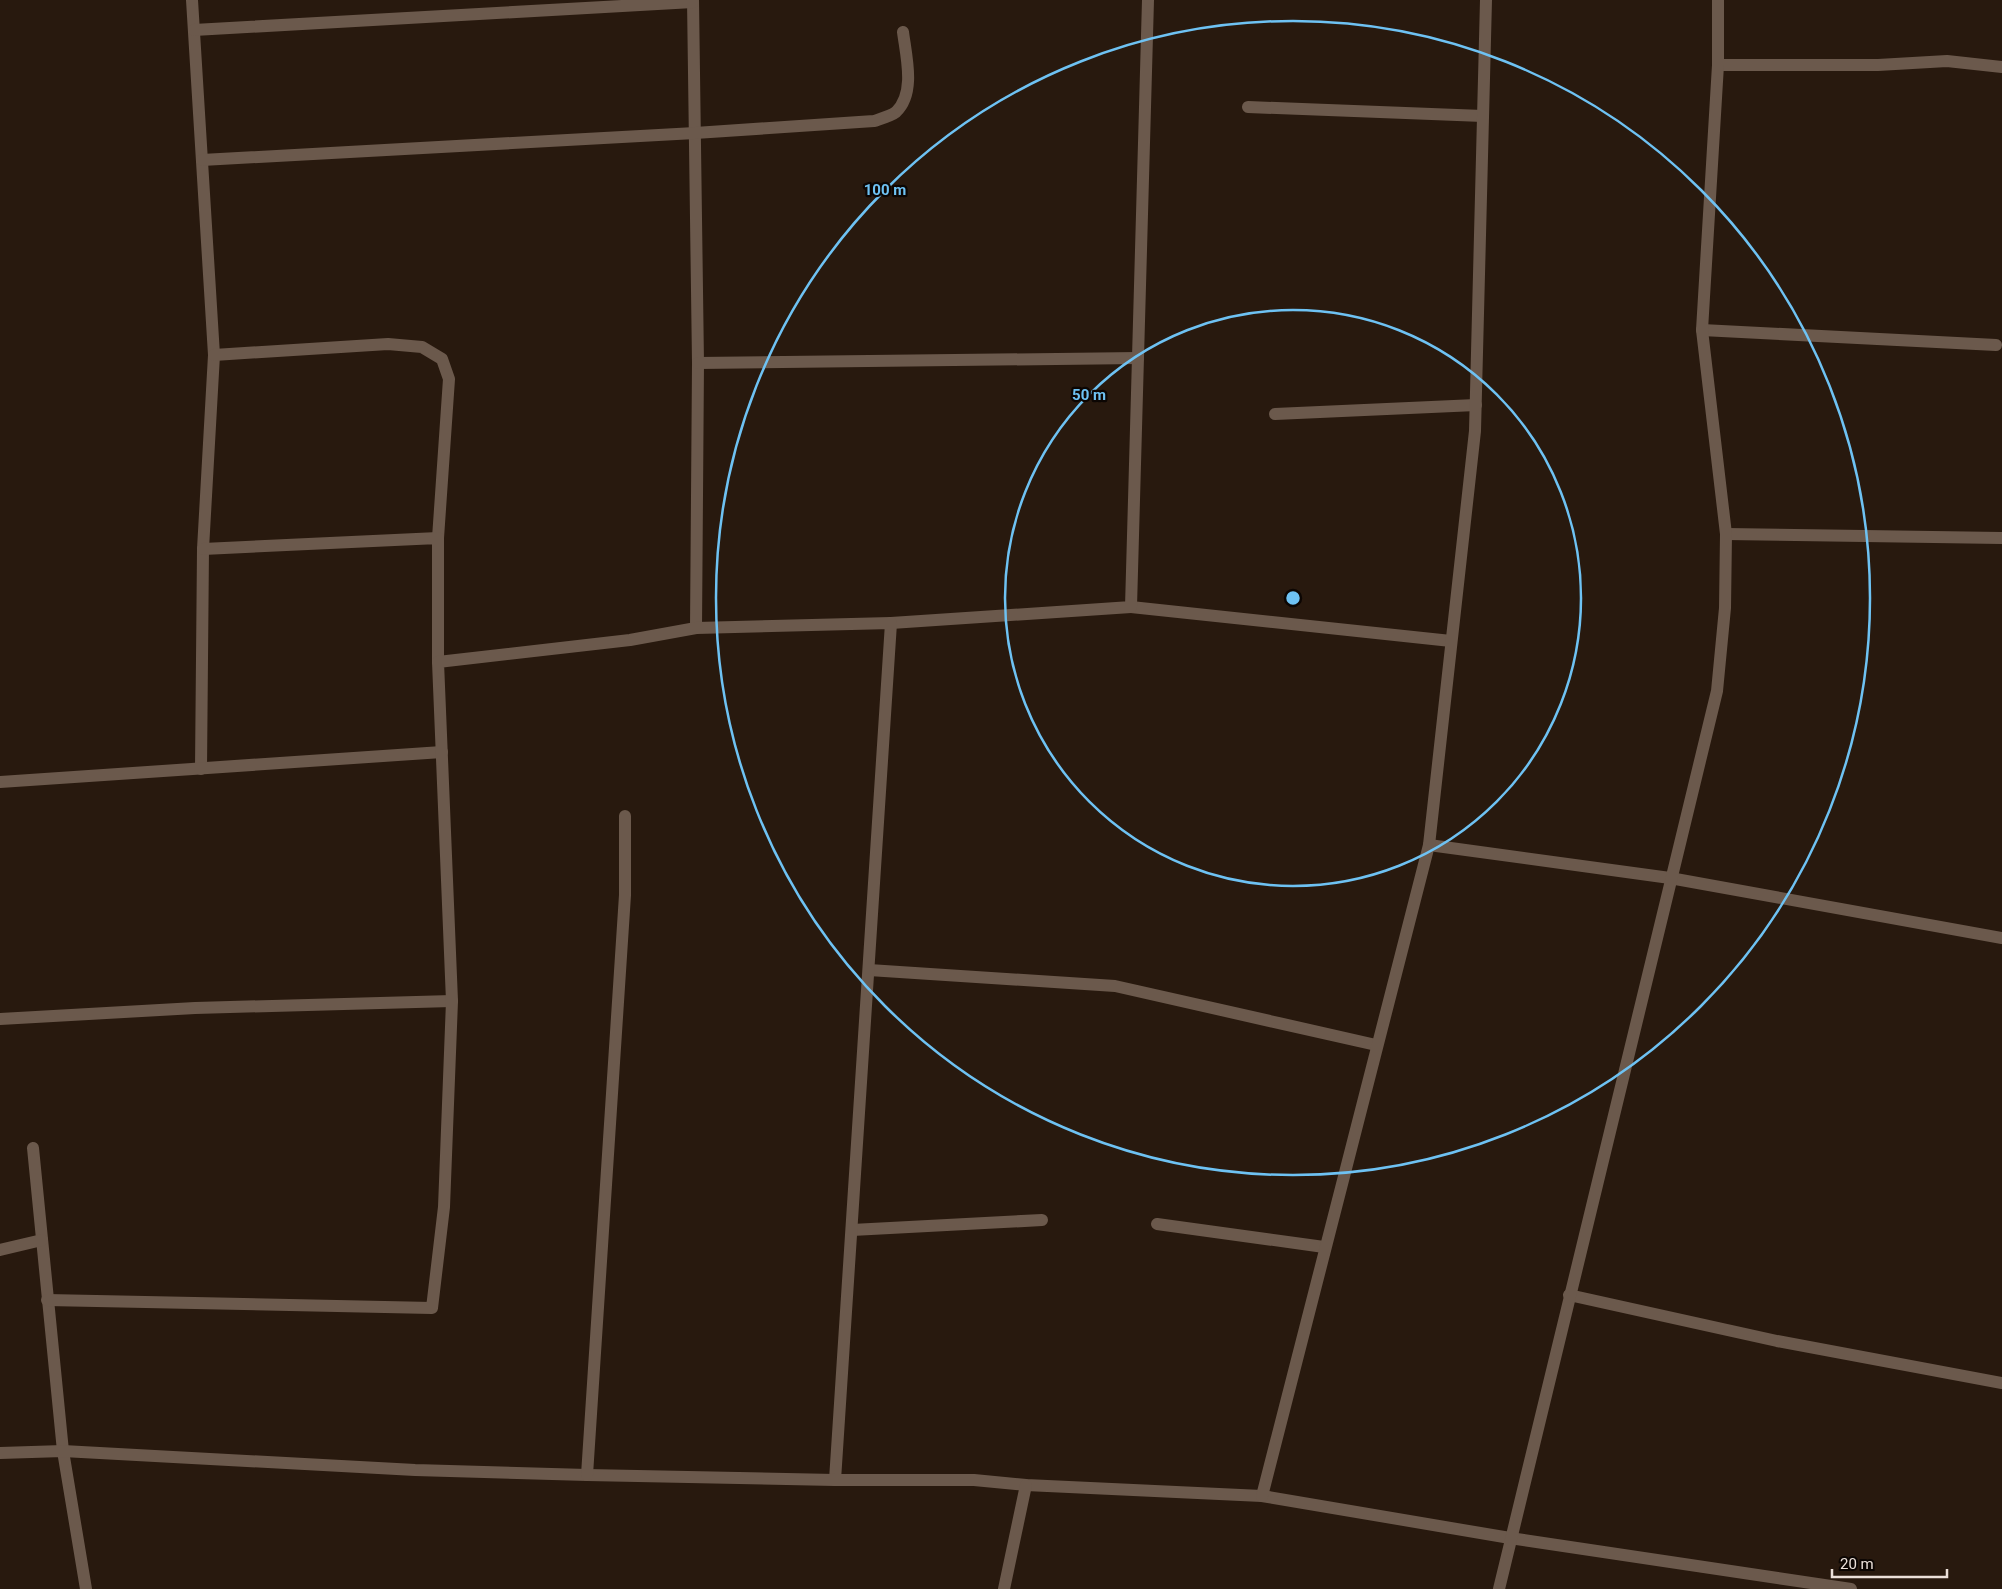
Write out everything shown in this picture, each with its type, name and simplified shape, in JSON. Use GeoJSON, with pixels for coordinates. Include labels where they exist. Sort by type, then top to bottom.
{"type":"FeatureCollection","features":[{"type":"Feature","properties":{"kind":"street"},"geometry":{"type":"LineString","coordinates":[[192,0],[214,354],[203,549],[201,769]]}},
{"type":"Feature","properties":{"kind":"street"},"geometry":{"type":"LineString","coordinates":[[1131,607],[1148,0]]}},
{"type":"Feature","properties":{"kind":"street"},"geometry":{"type":"LineString","coordinates":[[1262,1496],[1324,1247],[1429,845],[1475,431],[1486,0]]}},
{"type":"Feature","properties":{"kind":"street"},"geometry":{"type":"LineString","coordinates":[[1499,1589],[1670,878],[1717,691],[1725,608],[1726,534],[1702,330],[1718,65],[1718,0]]}},
{"type":"Feature","properties":{"kind":"street"},"geometry":{"type":"LineString","coordinates":[[194,30],[693,1],[698,363],[696,628]]}},
{"type":"Feature","properties":{"kind":"street"},"geometry":{"type":"LineString","coordinates":[[202,160],[694,134],[874,121],[896,112],[906,94],[908,66],[903,32]]}},
{"type":"Feature","properties":{"kind":"street"},"geometry":{"type":"LineString","coordinates":[[1718,65],[1878,65],[1947,61],[2002,67]]}},
{"type":"Feature","properties":{"kind":"street"},"geometry":{"type":"LineString","coordinates":[[1248,107],[1483,116]]}},
{"type":"Feature","properties":{"kind":"street"},"geometry":{"type":"LineString","coordinates":[[1702,330],[1996,345]]}},
{"type":"Feature","properties":{"kind":"street"},"geometry":{"type":"LineString","coordinates":[[48,1300],[432,1308],[444,1207],[452,1001],[438,662],[438,538],[449,379],[442,359],[422,347],[388,344],[214,354]]}},
{"type":"Feature","properties":{"kind":"street"},"geometry":{"type":"LineString","coordinates":[[698,363],[1138,358]]}},
{"type":"Feature","properties":{"kind":"street"},"geometry":{"type":"LineString","coordinates":[[1275,414],[1476,405]]}},
{"type":"Feature","properties":{"kind":"street"},"geometry":{"type":"LineString","coordinates":[[1726,534],[2002,538]]}},
{"type":"Feature","properties":{"kind":"street"},"geometry":{"type":"LineString","coordinates":[[203,549],[438,538]]}},
{"type":"Feature","properties":{"kind":"street"},"geometry":{"type":"LineString","coordinates":[[438,662],[630,640],[696,628],[891,623],[1131,607],[1451,641]]}},
{"type":"Feature","properties":{"kind":"street"},"geometry":{"type":"LineString","coordinates":[[835,1480],[891,623]]}},
{"type":"Feature","properties":{"kind":"street"},"geometry":{"type":"LineString","coordinates":[[0,782],[442,752]]}},
{"type":"Feature","properties":{"kind":"street"},"geometry":{"type":"LineString","coordinates":[[587,1475],[625,895],[624,816]]}},
{"type":"Feature","properties":{"kind":"street"},"geometry":{"type":"LineString","coordinates":[[1429,845],[1670,878],[2002,938]]}},
{"type":"Feature","properties":{"kind":"street"},"geometry":{"type":"LineString","coordinates":[[869,970],[1115,986],[1376,1045]]}},
{"type":"Feature","properties":{"kind":"street"},"geometry":{"type":"LineString","coordinates":[[0,1019],[195,1008],[452,1001]]}},
{"type":"Feature","properties":{"kind":"street"},"geometry":{"type":"LineString","coordinates":[[33,1148],[63,1451],[86,1589]]}},
{"type":"Feature","properties":{"kind":"street"},"geometry":{"type":"LineString","coordinates":[[852,1230],[1042,1220]]}},
{"type":"Feature","properties":{"kind":"street"},"geometry":{"type":"LineString","coordinates":[[1156,1224],[1324,1247]]}},
{"type":"Feature","properties":{"kind":"street"},"geometry":{"type":"LineString","coordinates":[[0,1250],[42,1240]]}},
{"type":"Feature","properties":{"kind":"street"},"geometry":{"type":"LineString","coordinates":[[1570,1295],[1777,1341],[2002,1383]]}},
{"type":"Feature","properties":{"kind":"street"},"geometry":{"type":"LineString","coordinates":[[0,1453],[63,1451],[415,1470],[587,1475],[835,1480],[974,1480],[1026,1485],[1262,1496],[1510,1538],[1851,1589]]}},
{"type":"Feature","properties":{"kind":"street"},"geometry":{"type":"LineString","coordinates":[[1004,1589],[1026,1485]]}}]}
